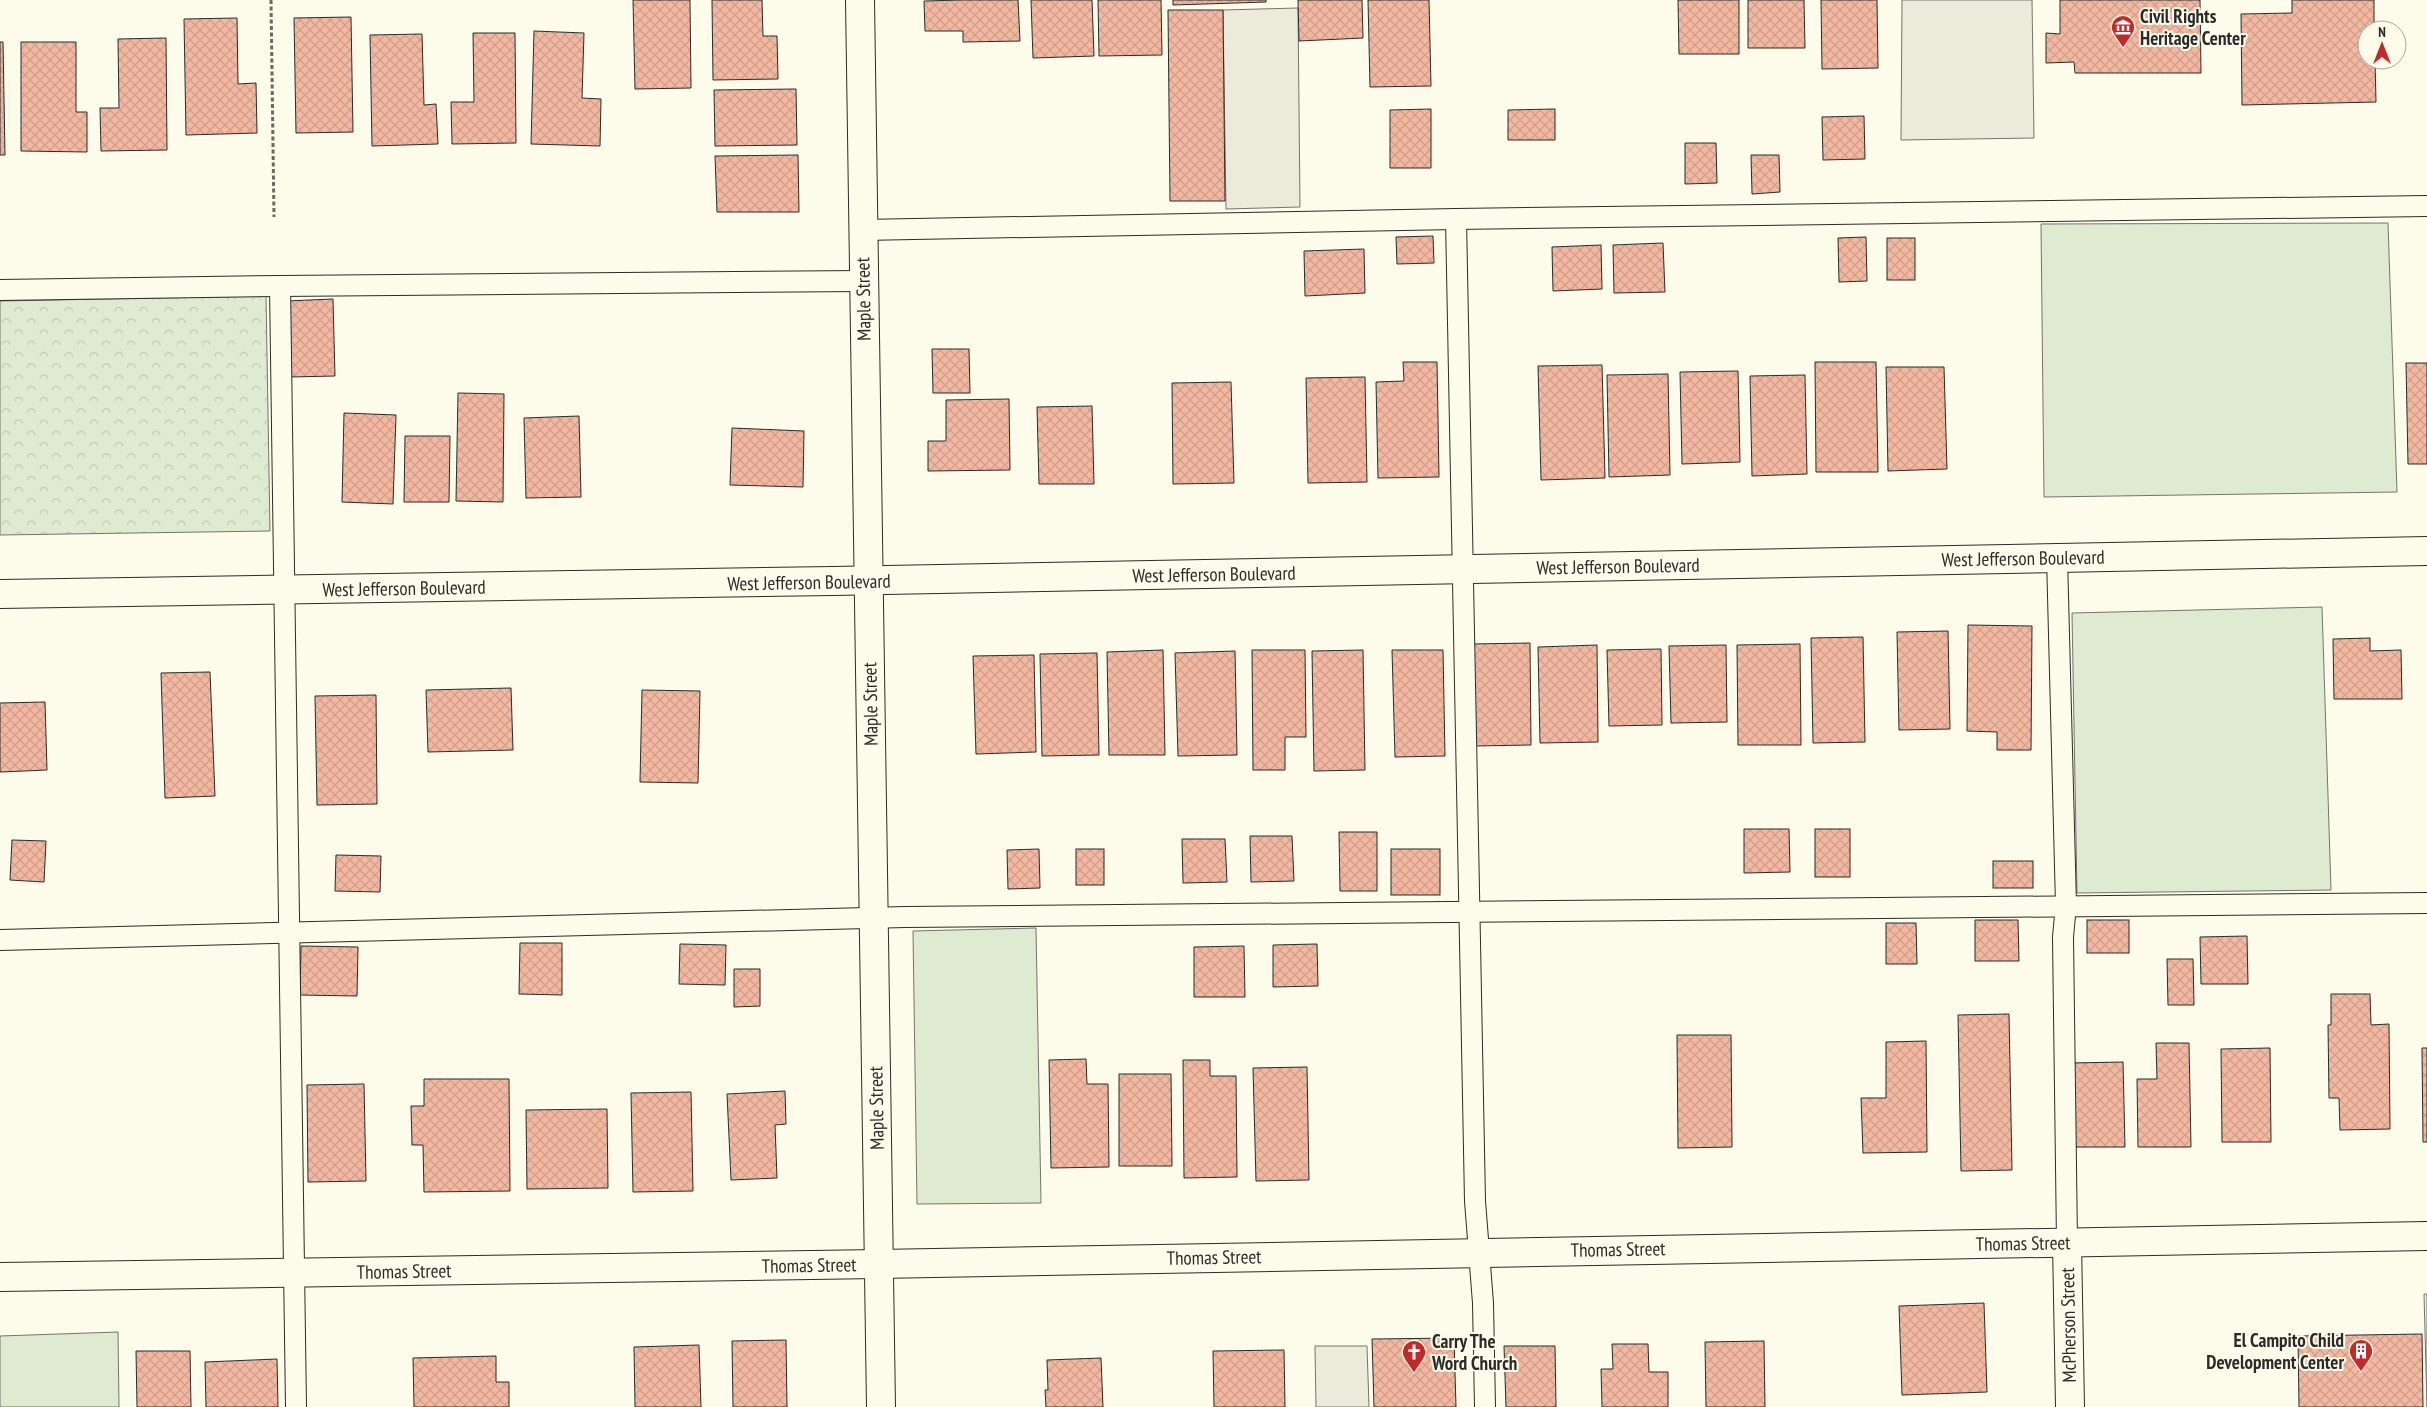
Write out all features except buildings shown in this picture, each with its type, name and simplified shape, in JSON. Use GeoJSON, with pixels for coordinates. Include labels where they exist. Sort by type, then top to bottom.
{"type":"FeatureCollection","features":[{"type":"Feature","properties":{"kind":"street","name":"Maple Street"},"geometry":{"type":"LineString","coordinates":[[860,0],[881,1407]]}},
{"type":"Feature","properties":{"kind":"street","name":"West Jefferson Boulevard"},"geometry":{"type":"LineString","coordinates":[[0,594],[868,581],[2427,551]]}},
{"type":"Feature","properties":{"kind":"street","name":"Thomas Street"},"geometry":{"type":"LineString","coordinates":[[0,1277],[878,1264],[2427,1236]]}},
{"type":"Feature","properties":{"kind":"street","name":"McPherson Street"},"geometry":{"type":"LineString","coordinates":[[2067,1242],[2070,1407]]}},
{"type":"Feature","properties":{"kind":"lane"},"geometry":{"type":"LineString","coordinates":[[862,230],[1456,219],[2427,206]]}},
{"type":"Feature","properties":{"kind":"lane"},"geometry":{"type":"LineString","coordinates":[[1456,219],[1475,1201],[1480,1252],[1485,1407]]}},
{"type":"Feature","properties":{"kind":"lane"},"geometry":{"type":"LineString","coordinates":[[0,290],[863,281]]}},
{"type":"Feature","properties":{"kind":"lane"},"geometry":{"type":"LineString","coordinates":[[280,286],[296,1407]]}},
{"type":"Feature","properties":{"kind":"lane"},"geometry":{"type":"LineString","coordinates":[[2057,557],[2066,905],[2063,937],[2067,1242]]}},
{"type":"Feature","properties":{"kind":"lane"},"geometry":{"type":"LineString","coordinates":[[0,940],[873,918],[2427,903]]}},
{"type":"Feature","properties":{"kind":"path"},"geometry":{"type":"LineString","coordinates":[[271,0],[274,217]]}},
{"type":"Feature","properties":{"kind":"green space"},"geometry":{"type":"Polygon","coordinates":[[[2388,223],[2397,492],[2044,497],[2041,224],[2388,223]]]}},
{"type":"Feature","properties":{"kind":"green space"},"geometry":{"type":"Polygon","coordinates":[[[266,296],[270,531],[0,535],[0,301],[266,296]]]}},
{"type":"Feature","properties":{"kind":"green space"},"geometry":{"type":"Polygon","coordinates":[[[2322,607],[2331,890],[2077,893],[2072,613],[2322,607]]]}},
{"type":"Feature","properties":{"kind":"green space"},"geometry":{"type":"Polygon","coordinates":[[[1036,928],[1041,1203],[917,1204],[913,931],[1036,928]]]}},
{"type":"Feature","properties":{"kind":"green space"},"geometry":{"type":"Polygon","coordinates":[[[118,1332],[119,1407],[0,1407],[0,1336],[118,1332]]]}},
{"type":"Feature","properties":{"kind":"shaded area"},"geometry":{"type":"Polygon","coordinates":[[[1902,0],[2032,0],[2034,138],[1901,140],[1902,0]]]}},
{"type":"Feature","properties":{"kind":"shaded area"},"geometry":{"type":"Polygon","coordinates":[[[1298,8],[1300,207],[1226,209],[1223,10],[1298,8]]]}},
{"type":"Feature","properties":{"kind":"shaded area"},"geometry":{"type":"Polygon","coordinates":[[[2424,1294],[2427,1294],[2427,1407],[2424,1294]]]}},
{"type":"Feature","properties":{"kind":"shaded area"},"geometry":{"type":"Polygon","coordinates":[[[1315,1346],[1367,1346],[1369,1407],[1316,1407],[1315,1346]]]}},
{"type":"Feature","properties":{"kind":"place","name":"Civil Rights Heritage Center"},"geometry":{"type":"Point","coordinates":[2123,48]}},
{"type":"Feature","properties":{"kind":"place","name":"El Campito Child Development Center"},"geometry":{"type":"Point","coordinates":[2361,1372]}},
{"type":"Feature","properties":{"kind":"place","name":"Carry The Word Church"},"geometry":{"type":"Point","coordinates":[1414,1373]}}]}
